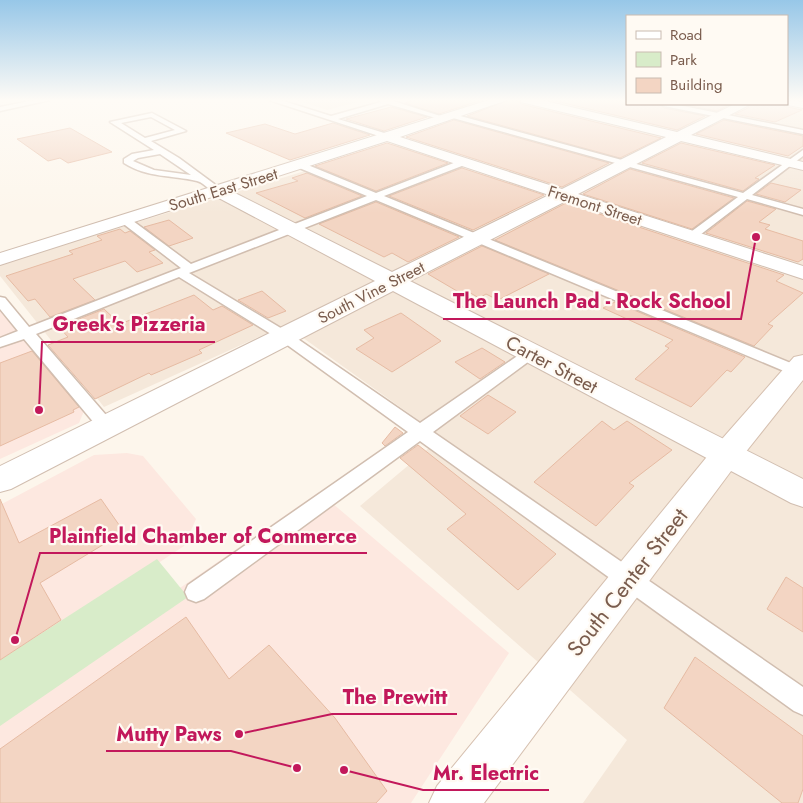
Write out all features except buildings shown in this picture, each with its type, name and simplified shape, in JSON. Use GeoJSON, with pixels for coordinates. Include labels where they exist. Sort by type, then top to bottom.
{"type":"FeatureCollection","features":[{"type":"Feature","properties":{"kind":"street","name":"South East Street"},"geometry":{"type":"LineString","coordinates":[[0,259],[126,220],[210,185],[300,165],[387,137]]}},
{"type":"Feature","properties":{"kind":"street","name":"Fremont Street"},"geometry":{"type":"LineString","coordinates":[[389,137],[803,273]]}},
{"type":"Feature","properties":{"kind":"street","name":"South Vine Street"},"geometry":{"type":"LineString","coordinates":[[0,480],[675,137]]}},
{"type":"Feature","properties":{"kind":"street"},"geometry":{"type":"LineString","coordinates":[[684,137],[796,164]]}},
{"type":"Feature","properties":{"kind":"street","name":"Carter Street"},"geometry":{"type":"LineString","coordinates":[[210,185],[803,494]]}},
{"type":"Feature","properties":{"kind":"street","name":"South Center Street"},"geometry":{"type":"LineString","coordinates":[[454,803],[726,455],[801,369]]}},
{"type":"Feature","properties":{"kind":"lane"},"geometry":{"type":"LineString","coordinates":[[140,137],[210,185]]}},
{"type":"Feature","properties":{"kind":"lane"},"geometry":{"type":"LineString","coordinates":[[144,140],[156,137]]}},
{"type":"Feature","properties":{"kind":"lane"},"geometry":{"type":"LineString","coordinates":[[527,137],[803,212]]}},
{"type":"Feature","properties":{"kind":"lane"},"geometry":{"type":"LineString","coordinates":[[162,151],[134,156],[127,161],[134,167],[210,185]]}},
{"type":"Feature","properties":{"kind":"lane"},"geometry":{"type":"LineString","coordinates":[[692,236],[746,196],[796,164],[803,152]]}},
{"type":"Feature","properties":{"kind":"lane"},"geometry":{"type":"LineString","coordinates":[[0,342],[464,162]]}},
{"type":"Feature","properties":{"kind":"lane"},"geometry":{"type":"LineString","coordinates":[[300,165],[801,369]]}},
{"type":"Feature","properties":{"kind":"lane"},"geometry":{"type":"LineString","coordinates":[[736,204],[803,223]]}},
{"type":"Feature","properties":{"kind":"lane"},"geometry":{"type":"LineString","coordinates":[[126,220],[185,271],[284,336],[803,702]]}},
{"type":"Feature","properties":{"kind":"lane"},"geometry":{"type":"LineString","coordinates":[[0,301],[106,426]]}},
{"type":"Feature","properties":{"kind":"lane"},"geometry":{"type":"LineString","coordinates":[[196,592],[531,353]]}},
{"type":"Feature","properties":{"kind":"shaded area"},"geometry":{"type":"Polygon","coordinates":[[[415,137],[803,137],[803,803],[583,803],[627,740],[360,506],[442,437],[285,325],[104,407],[0,276],[0,264],[415,137]]]}},
{"type":"Feature","properties":{"kind":"shaded area"},"geometry":{"type":"Polygon","coordinates":[[[0,310],[84,411],[79,423],[0,459],[0,310]]]}},
{"type":"Feature","properties":{"kind":"shaded area"},"geometry":{"type":"Polygon","coordinates":[[[127,453],[143,456],[196,519],[184,546],[0,668],[0,505],[94,455],[127,453]]]}},
{"type":"Feature","properties":{"kind":"shaded area"},"geometry":{"type":"Polygon","coordinates":[[[319,492],[509,653],[411,803],[0,803],[0,712],[319,492]]]}},
{"type":"Feature","properties":{"kind":"green space"},"geometry":{"type":"Polygon","coordinates":[[[157,559],[188,597],[0,726],[0,660],[157,559]]]}},
{"type":"Feature","properties":{"kind":"place","name":"The Launch Pad - Rock School"},"geometry":{"type":"Point","coordinates":[756,237]}},
{"type":"Feature","properties":{"kind":"place","name":"Greek's Pizzeria"},"geometry":{"type":"Point","coordinates":[39,410]}},
{"type":"Feature","properties":{"kind":"place","name":"Plainfield Chamber of Commerce"},"geometry":{"type":"Point","coordinates":[15,640]}},
{"type":"Feature","properties":{"kind":"place","name":"The Prewitt"},"geometry":{"type":"Point","coordinates":[239,734]}},
{"type":"Feature","properties":{"kind":"place","name":"Mutty Paws"},"geometry":{"type":"Point","coordinates":[297,768]}},
{"type":"Feature","properties":{"kind":"place","name":"Mr. Electric"},"geometry":{"type":"Point","coordinates":[344,770]}}]}
